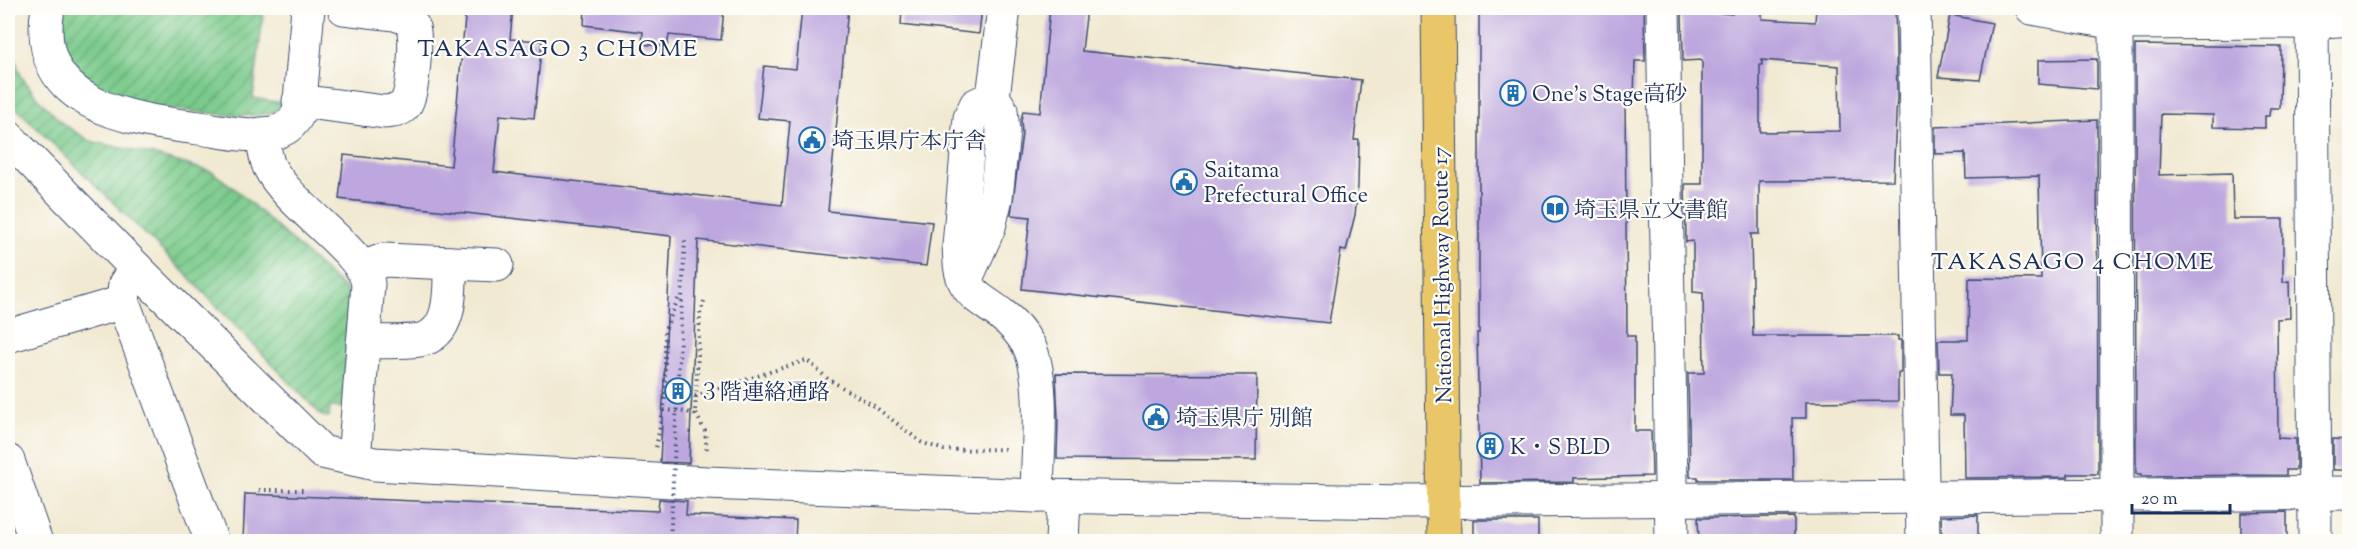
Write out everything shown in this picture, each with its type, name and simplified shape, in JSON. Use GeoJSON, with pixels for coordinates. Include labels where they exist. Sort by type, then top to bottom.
{"type":"FeatureCollection","features":[{"type":"Feature","properties":{"kind":"highway","name":"National Highway Route 17"},"geometry":{"type":"LineString","coordinates":[[1438,8],[1444,542]]}},
{"type":"Feature","properties":{"kind":"street"},"geometry":{"type":"LineString","coordinates":[[47,8],[46,47],[60,75],[82,97],[99,107],[171,124],[250,135],[272,133],[294,122],[298,112],[309,8]]}},
{"type":"Feature","properties":{"kind":"street"},"geometry":{"type":"LineString","coordinates":[[299,101],[385,112],[397,111],[406,104],[410,91],[415,46],[414,29],[409,19],[395,14],[344,8]]}},
{"type":"Feature","properties":{"kind":"street"},"geometry":{"type":"LineString","coordinates":[[1004,8],[993,97],[976,105],[969,118],[964,206],[959,246],[960,265],[964,281],[974,294],[1016,327],[1028,345],[1036,364],[1050,496],[1062,542]]}},
{"type":"Feature","properties":{"kind":"street"},"geometry":{"type":"LineString","coordinates":[[1663,8],[1672,542]]}},
{"type":"Feature","properties":{"kind":"street"},"geometry":{"type":"LineString","coordinates":[[1914,8],[1923,542]]}},
{"type":"Feature","properties":{"kind":"street"},"geometry":{"type":"LineString","coordinates":[[2032,8],[2116,15],[2311,15],[2349,20]]}},
{"type":"Feature","properties":{"kind":"street"},"geometry":{"type":"LineString","coordinates":[[2116,15],[2117,542]]}},
{"type":"Feature","properties":{"kind":"street"},"geometry":{"type":"LineString","coordinates":[[2311,15],[2315,542]]}},
{"type":"Feature","properties":{"kind":"street"},"geometry":{"type":"LineString","coordinates":[[262,134],[269,165],[285,189],[367,274],[354,459]]}},
{"type":"Feature","properties":{"kind":"street"},"geometry":{"type":"LineString","coordinates":[[8,137],[136,268],[322,452],[375,464],[707,483],[1050,496],[1444,503],[2349,493]]}},
{"type":"Feature","properties":{"kind":"street"},"geometry":{"type":"LineString","coordinates":[[363,268],[384,260],[497,265]]}},
{"type":"Feature","properties":{"kind":"street"},"geometry":{"type":"LineString","coordinates":[[363,342],[422,340],[439,331],[446,316],[450,296],[450,263]]}},
{"type":"Feature","properties":{"kind":"street"},"geometry":{"type":"LineString","coordinates":[[136,268],[125,284],[123,302],[212,542]]}},
{"type":"Feature","properties":{"kind":"street"},"geometry":{"type":"LineString","coordinates":[[8,336],[123,302]]}},
{"type":"Feature","properties":{"kind":"street"},"geometry":{"type":"LineString","coordinates":[[8,461],[36,542]]}},
{"type":"Feature","properties":{"kind":"path"},"geometry":{"type":"LineString","coordinates":[[670,542],[685,238]]}},
{"type":"Feature","properties":{"kind":"path"},"geometry":{"type":"LineString","coordinates":[[656,449],[664,410],[666,385],[665,330],[678,299]]}},
{"type":"Feature","properties":{"kind":"path"},"geometry":{"type":"LineString","coordinates":[[704,301],[700,314],[695,396],[696,416],[705,431],[706,462]]}},
{"type":"Feature","properties":{"kind":"path"},"geometry":{"type":"LineString","coordinates":[[695,396],[807,360],[828,379],[874,406],[921,442],[944,450],[1012,449]]}},
{"type":"Feature","properties":{"kind":"path"},"geometry":{"type":"LineString","coordinates":[[664,410],[687,412],[696,416]]}},
{"type":"Feature","properties":{"kind":"path"},"geometry":{"type":"LineString","coordinates":[[259,490],[306,490]]}},
{"type":"Feature","properties":{"kind":"green space"},"geometry":{"type":"Polygon","coordinates":[[[60,8],[264,8],[253,98],[282,103],[278,110],[255,115],[227,115],[131,105],[71,73],[58,17],[60,8]]]}},
{"type":"Feature","properties":{"kind":"green space"},"geometry":{"type":"Polygon","coordinates":[[[8,39],[21,76],[63,124],[90,141],[153,155],[212,172],[234,188],[347,291],[350,300],[343,408],[330,407],[329,417],[322,416],[181,269],[8,100],[8,39]]]}},
{"type":"Feature","properties":{"kind":"building","name":"埼玉県庁本庁舎"},"geometry":{"type":"Polygon","coordinates":[[[466,8],[513,8],[510,39],[542,41],[534,118],[500,115],[494,172],[782,205],[790,121],[758,118],[764,66],[796,69],[802,8],[848,8],[828,211],[932,222],[926,266],[698,240],[689,463],[660,462],[671,236],[339,199],[344,155],[451,166],[466,8]]]}},
{"type":"Feature","properties":{"kind":"building"},"geometry":{"type":"Polygon","coordinates":[[[585,8],[724,8],[721,40],[669,35],[667,47],[642,44],[643,32],[584,25],[585,8]]]}},
{"type":"Feature","properties":{"kind":"building"},"geometry":{"type":"Polygon","coordinates":[[[902,8],[982,8],[979,34],[901,25],[902,8]]]}},
{"type":"Feature","properties":{"kind":"building","name":"Saitama Prefectural Office"},"geometry":{"type":"Polygon","coordinates":[[[1050,8],[1087,8],[1082,51],[1361,80],[1354,140],[1359,140],[1355,215],[1346,251],[1341,250],[1329,323],[1022,289],[1030,217],[1011,215],[1023,111],[1040,113],[1050,8]]]}},
{"type":"Feature","properties":{"kind":"building"},"geometry":{"type":"Polygon","coordinates":[[[1479,8],[1644,8],[1645,61],[1635,61],[1634,102],[1625,101],[1627,336],[1635,336],[1635,431],[1651,431],[1652,476],[1574,478],[1574,482],[1480,483],[1477,333],[1479,333],[1479,8]]]}},
{"type":"Feature","properties":{"kind":"building"},"geometry":{"type":"Polygon","coordinates":[[[1733,8],[1762,8],[1762,19],[1815,22],[1816,8],[1895,8],[1897,96],[1893,180],[1759,181],[1759,234],[1751,234],[1753,336],[1898,336],[1898,340],[1901,340],[1898,401],[1806,402],[1806,418],[1792,418],[1793,480],[1698,480],[1698,477],[1690,477],[1688,373],[1704,373],[1703,293],[1693,292],[1693,241],[1686,242],[1685,184],[1702,184],[1702,60],[1683,61],[1682,11],[1732,14],[1733,8]],[[1762,60],[1762,65],[1760,65],[1760,132],[1840,131],[1839,66],[1762,60]]]}},
{"type":"Feature","properties":{"kind":"building"},"geometry":{"type":"Polygon","coordinates":[[[1950,15],[1992,23],[1980,80],[1938,77],[1950,15]]]}},
{"type":"Feature","properties":{"kind":"building"},"geometry":{"type":"Polygon","coordinates":[[[2135,45],[2281,47],[2280,108],[2270,108],[2269,116],[2265,116],[2265,128],[2213,127],[2213,115],[2161,114],[2159,175],[2232,173],[2233,219],[2283,219],[2283,282],[2289,281],[2290,318],[2277,319],[2278,438],[2296,439],[2296,470],[2286,470],[2286,475],[2141,476],[2141,474],[2136,474],[2135,45]]]}},
{"type":"Feature","properties":{"kind":"building"},"geometry":{"type":"Polygon","coordinates":[[[2097,59],[2097,89],[2038,84],[2038,60],[2097,59]]]}},
{"type":"Feature","properties":{"kind":"building"},"geometry":{"type":"Polygon","coordinates":[[[2097,120],[2098,474],[2068,474],[2068,477],[1965,478],[1964,415],[1950,415],[1952,373],[1939,373],[1938,340],[1968,340],[1969,278],[2041,279],[2039,176],[1966,178],[1965,153],[1935,154],[1935,127],[2097,120]]]}},
{"type":"Feature","properties":{"kind":"building","name":"埼玉県庁 別館"},"geometry":{"type":"Polygon","coordinates":[[[1056,374],[1257,375],[1256,460],[1057,459],[1056,374]]]}},
{"type":"Feature","properties":{"kind":"building"},"geometry":{"type":"Polygon","coordinates":[[[2333,439],[2349,440],[2349,470],[2333,470],[2333,439]]]}},
{"type":"Feature","properties":{"kind":"building"},"geometry":{"type":"Polygon","coordinates":[[[245,494],[658,511],[659,499],[687,501],[686,515],[796,520],[795,542],[243,542],[245,494]]]}},
{"type":"Feature","properties":{"kind":"building"},"geometry":{"type":"Polygon","coordinates":[[[2287,512],[2287,542],[2241,542],[2241,513],[2287,512]]]}},
{"type":"Feature","properties":{"kind":"building"},"geometry":{"type":"Polygon","coordinates":[[[1978,515],[1978,542],[1942,542],[1941,516],[1978,515]]]}},
{"type":"Feature","properties":{"kind":"building"},"geometry":{"type":"Polygon","coordinates":[[[1794,517],[1794,542],[1699,542],[1698,518],[1794,517]]]}},
{"type":"Feature","properties":{"kind":"building"},"geometry":{"type":"Polygon","coordinates":[[[1474,520],[1538,520],[1538,542],[1474,542],[1474,520]]]}},
{"type":"Feature","properties":{"kind":"place","name":"One's Stage高砂"},"geometry":{"type":"Point","coordinates":[1513,93]}},
{"type":"Feature","properties":{"kind":"place","name":"埼玉県庁本庁舎"},"geometry":{"type":"Point","coordinates":[812,140]}},
{"type":"Feature","properties":{"kind":"place","name":"Saitama Prefectural Office"},"geometry":{"type":"Point","coordinates":[1184,182]}},
{"type":"Feature","properties":{"kind":"place","name":"埼玉県立文書館"},"geometry":{"type":"Point","coordinates":[1555,209]}},
{"type":"Feature","properties":{"kind":"place","name":"３階連絡通路"},"geometry":{"type":"Point","coordinates":[678,391]}},
{"type":"Feature","properties":{"kind":"place","name":"埼玉県庁 別館"},"geometry":{"type":"Point","coordinates":[1156,417]}},
{"type":"Feature","properties":{"kind":"place","name":"K・S BLD"},"geometry":{"type":"Point","coordinates":[1490,446]}},
{"type":"Feature","properties":{"kind":"district","name":"TAKASAGO 3 CHOME"},"geometry":{"type":"Point","coordinates":[558,48]}},
{"type":"Feature","properties":{"kind":"district","name":"TAKASAGO 4 CHOME"},"geometry":{"type":"Point","coordinates":[2073,261]}}]}
